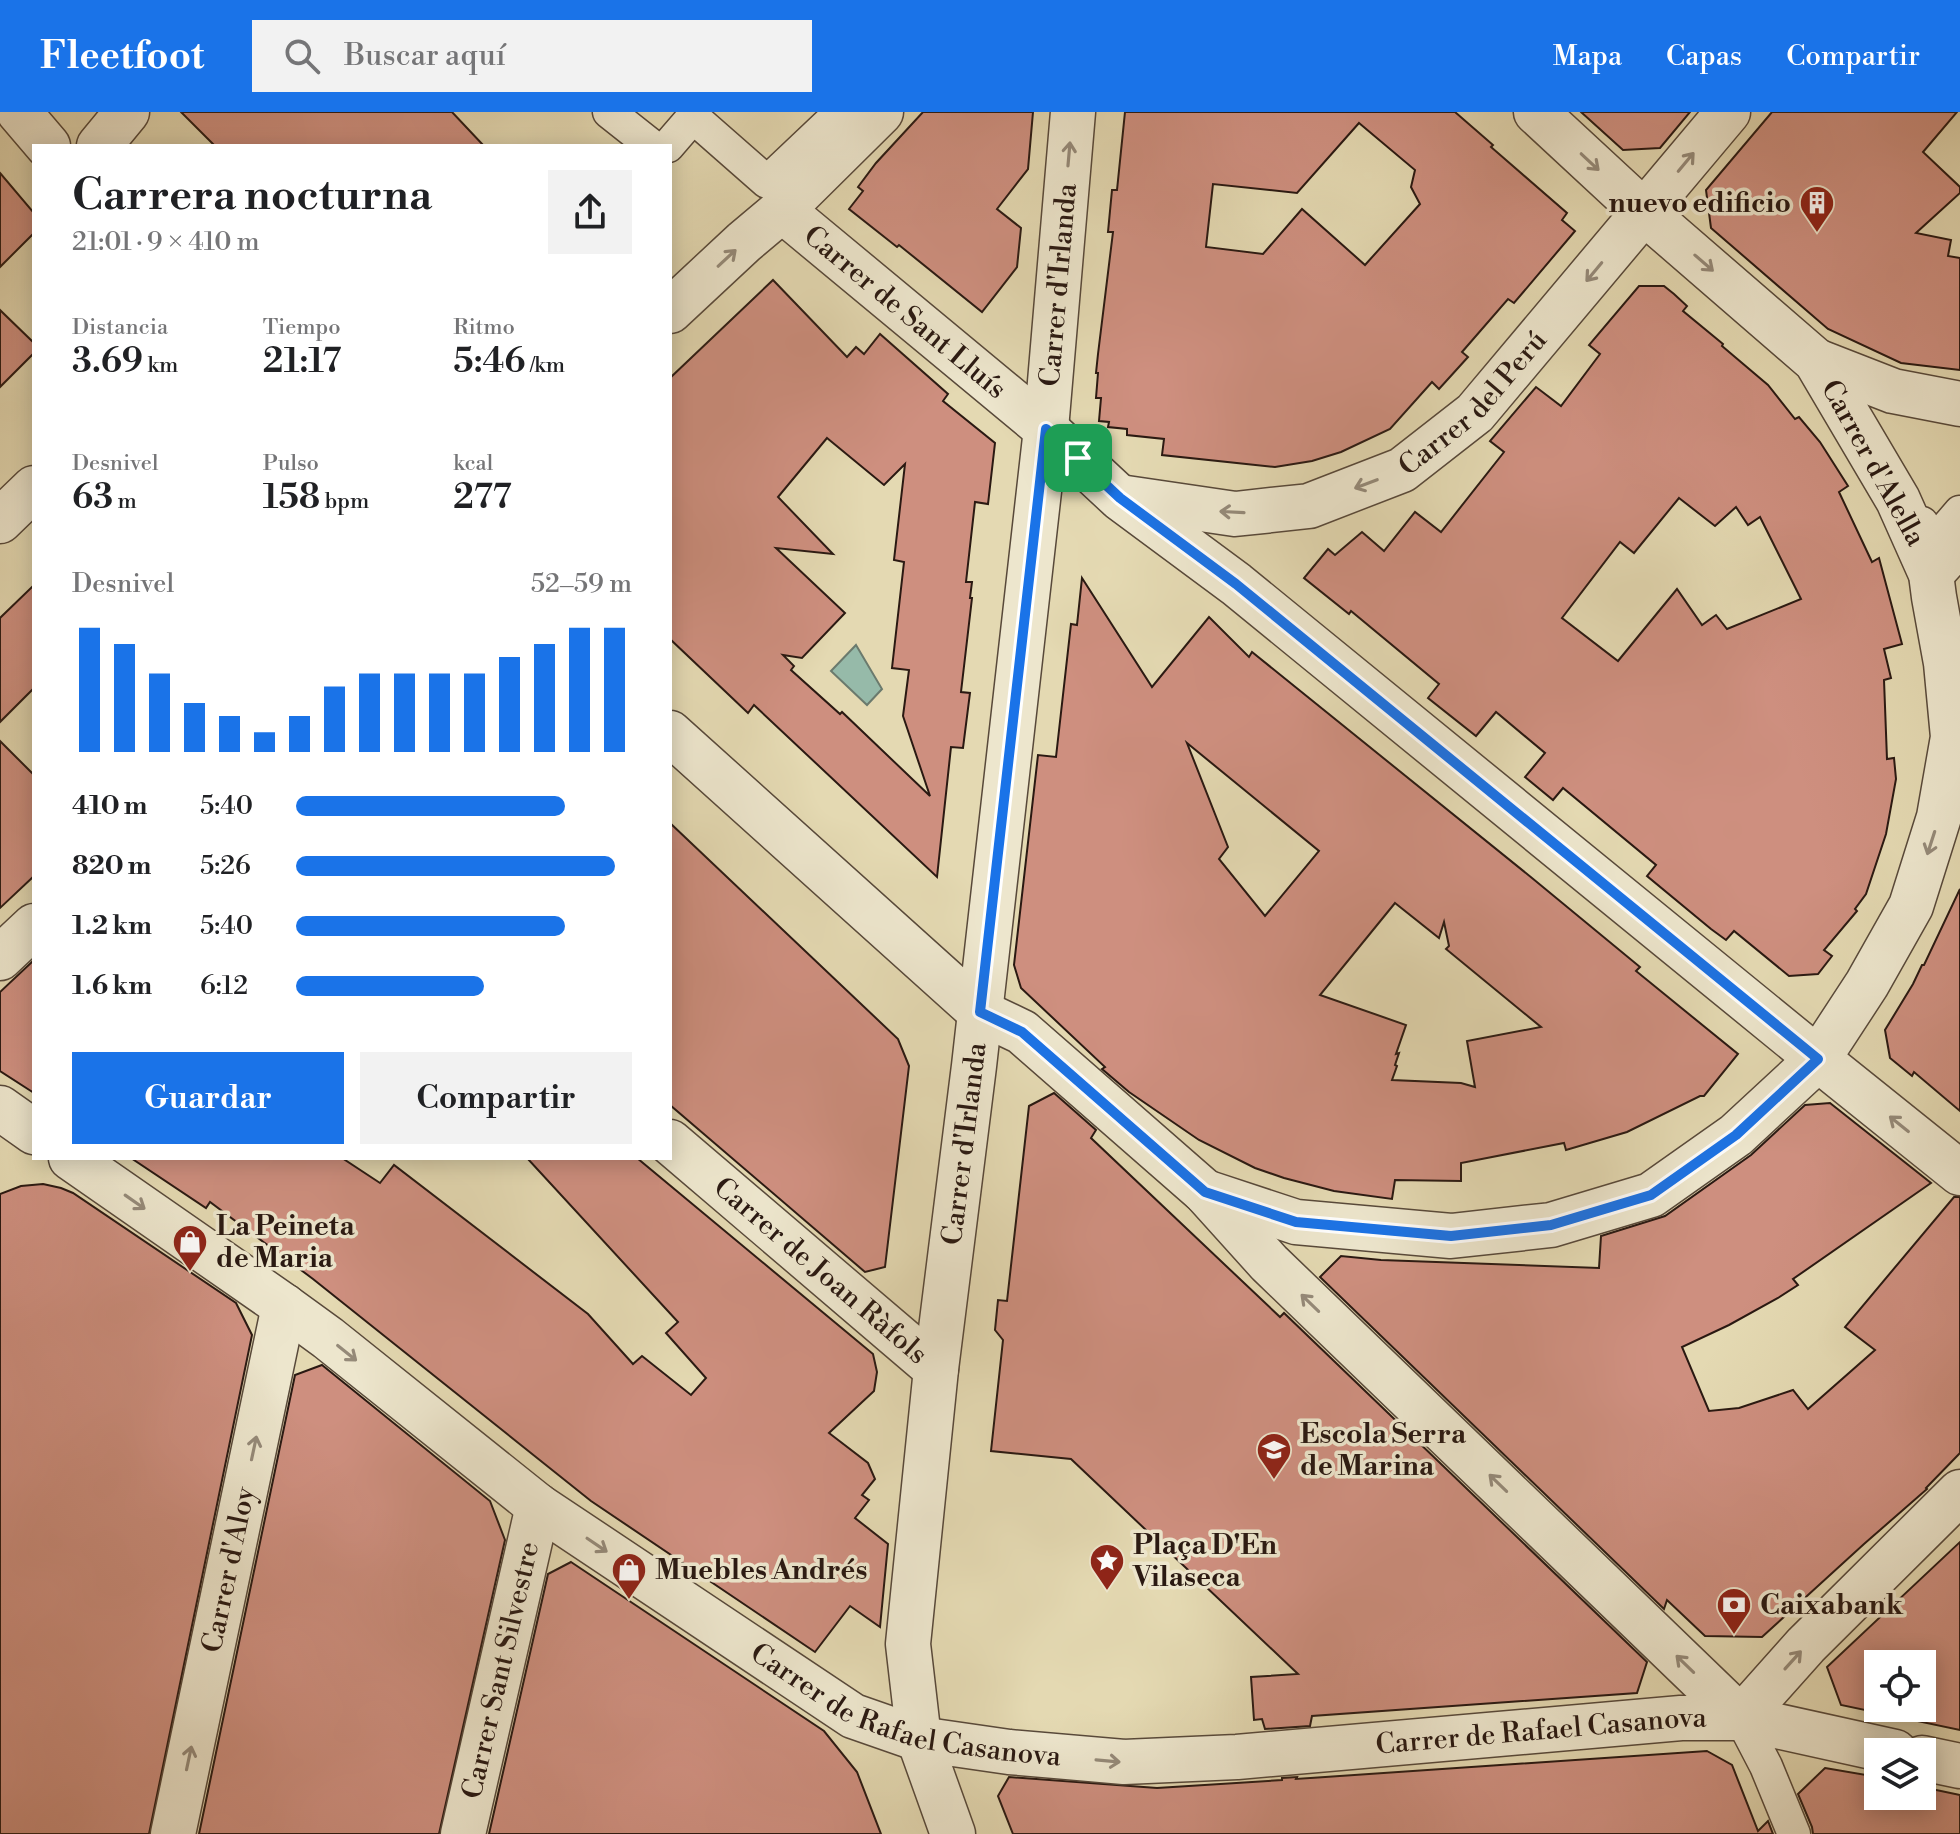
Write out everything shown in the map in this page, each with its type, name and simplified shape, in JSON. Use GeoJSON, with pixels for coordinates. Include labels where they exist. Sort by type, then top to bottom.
{"type":"FeatureCollection","features":[{"type":"Feature","properties":{"kind":"street"},"geometry":{"type":"LineString","coordinates":[[19,112],[46,144]]}},
{"type":"Feature","properties":{"kind":"street"},"geometry":{"type":"LineString","coordinates":[[101,144],[127,112]]}},
{"type":"Feature","properties":{"kind":"street"},"geometry":{"type":"LineString","coordinates":[[609,112],[649,144]]}},
{"type":"Feature","properties":{"kind":"street"},"geometry":{"type":"LineString","coordinates":[[670,144],[693,117],[767,182],[841,112]]}},
{"type":"Feature","properties":{"kind":"street"},"geometry":{"type":"LineString","coordinates":[[672,309],[782,210],[881,112]]}},
{"type":"Feature","properties":{"kind":"street","name":"Carrer d'Irlanda"},"geometry":{"type":"LineString","coordinates":[[953,1834],[919,1739],[908,1644],[936,1369],[1046,429],[1073,112]]}},
{"type":"Feature","properties":{"kind":"street","name":"Carrer d'Alella"},"geometry":{"type":"LineString","coordinates":[[1205,1192],[1296,1222],[1451,1236],[1551,1225],[1651,1195],[1736,1135],[1818,1059],[1867,984],[1911,906],[1939,817],[1953,737],[1946,663],[1931,574],[1898,500],[1816,361],[1645,213],[1536,112]]}},
{"type":"Feature","properties":{"kind":"street","name":"Carrer del Perú"},"geometry":{"type":"LineString","coordinates":[[1120,498],[1235,514],[1309,506],[1402,470],[1475,413],[1728,112]]}},
{"type":"Feature","properties":{"kind":"street","name":"Carrer de Sant Lluís"},"geometry":{"type":"LineString","coordinates":[[782,210],[1046,429],[1120,498],[1236,584],[1960,1173]]}},
{"type":"Feature","properties":{"kind":"street","name":"Carrer d'Alella"},"geometry":{"type":"LineString","coordinates":[[1816,361],[1893,391],[1960,404]]}},
{"type":"Feature","properties":{"kind":"street"},"geometry":{"type":"LineString","coordinates":[[1960,414],[1870,398],[1863,404],[1901,475],[1927,534],[1935,537],[1941,534],[1960,512]]}},
{"type":"Feature","properties":{"kind":"street"},"geometry":{"type":"LineString","coordinates":[[0,521],[32,490]]}},
{"type":"Feature","properties":{"kind":"street"},"geometry":{"type":"LineString","coordinates":[[1931,574],[1960,542]]}},
{"type":"Feature","properties":{"kind":"street"},"geometry":{"type":"LineString","coordinates":[[672,735],[980,1012],[1022,1032],[1205,1192],[1269,1263],[1741,1718],[1766,1766],[1794,1834]]}},
{"type":"Feature","properties":{"kind":"street"},"geometry":{"type":"LineString","coordinates":[[0,958],[32,928]]}},
{"type":"Feature","properties":{"kind":"street"},"geometry":{"type":"LineString","coordinates":[[0,1108],[32,1131]]}},
{"type":"Feature","properties":{"kind":"street","name":"Carrer de Joan Ràfols"},"geometry":{"type":"LineString","coordinates":[[672,1144],[936,1369]]}},
{"type":"Feature","properties":{"kind":"street","name":"Carrer de Rafael Casanova"},"geometry":{"type":"LineString","coordinates":[[74,1160],[328,1338],[538,1506],[853,1716],[919,1739],[1009,1752],[1124,1762],[1237,1757],[1681,1718],[1741,1718],[1864,1745]]}},
{"type":"Feature","properties":{"kind":"street","name":"Carrer d'Aloy"},"geometry":{"type":"LineString","coordinates":[[173,1834],[284,1306]]}},
{"type":"Feature","properties":{"kind":"street"},"geometry":{"type":"LineString","coordinates":[[1741,1718],[1806,1645],[1960,1492]]}},
{"type":"Feature","properties":{"kind":"street","name":"Carrer Sant Silvestre"},"geometry":{"type":"LineString","coordinates":[[463,1834],[538,1506]]}},
{"type":"Feature","properties":{"kind":"street"},"geometry":{"type":"LineString","coordinates":[[1936,1761],[1960,1766]]}},
{"type":"Feature","properties":{"kind":"shaded area"},"geometry":{"type":"Polygon","coordinates":[[[856,645],[882,689],[867,705],[831,671],[856,645]]]}},
{"type":"Feature","properties":{"kind":"building"},"geometry":{"type":"Polygon","coordinates":[[[181,112],[452,112],[482,144],[213,144],[181,112]]]}},
{"type":"Feature","properties":{"kind":"building"},"geometry":{"type":"Polygon","coordinates":[[[923,112],[1033,112],[1028,169],[997,209],[1021,228],[1017,267],[982,312],[849,209],[863,191],[858,187],[876,163],[923,112]]]}},
{"type":"Feature","properties":{"kind":"building"},"geometry":{"type":"Polygon","coordinates":[[[1125,112],[1455,112],[1567,213],[1562,220],[1575,231],[1514,303],[1508,299],[1462,352],[1468,357],[1439,389],[1432,382],[1390,429],[1341,452],[1275,467],[1162,455],[1164,439],[1127,435],[1127,429],[1108,427],[1109,422],[1099,421],[1101,398],[1096,398],[1096,373],[1113,232],[1108,232],[1112,190],[1117,190],[1125,112]],[[1359,123],[1297,193],[1213,184],[1206,247],[1263,254],[1302,209],[1365,265],[1420,204],[1411,187],[1415,170],[1359,123]]]}},
{"type":"Feature","properties":{"kind":"building"},"geometry":{"type":"Polygon","coordinates":[[[1581,112],[1690,112],[1660,148],[1623,150],[1581,112]]]}},
{"type":"Feature","properties":{"kind":"building","name":"nuevo edificio"},"geometry":{"type":"Polygon","coordinates":[[[1772,112],[1957,112],[1923,152],[1960,187],[1960,193],[1916,233],[1951,240],[1948,256],[1960,258],[1960,370],[1901,363],[1828,329],[1711,228],[1706,190],[1772,112]]]}},
{"type":"Feature","properties":{"kind":"building"},"geometry":{"type":"Polygon","coordinates":[[[0,173],[32,211],[32,235],[0,267],[0,173]]]}},
{"type":"Feature","properties":{"kind":"building"},"geometry":{"type":"Polygon","coordinates":[[[773,280],[847,357],[856,347],[864,354],[880,334],[948,394],[943,401],[995,443],[988,504],[975,502],[966,582],[972,582],[972,598],[961,692],[970,693],[963,748],[951,747],[937,877],[754,705],[748,713],[672,641],[672,376],[773,280]],[[827,438],[778,497],[833,554],[776,548],[845,613],[802,658],[783,655],[794,666],[791,670],[840,714],[842,712],[930,796],[903,716],[909,670],[892,668],[904,562],[894,560],[905,464],[884,485],[827,438]]]}},
{"type":"Feature","properties":{"kind":"building"},"geometry":{"type":"Polygon","coordinates":[[[1639,286],[1664,286],[1687,306],[1683,311],[1768,385],[1795,419],[1799,417],[1820,442],[1848,486],[1839,492],[1872,562],[1879,558],[1902,644],[1884,649],[1891,678],[1884,680],[1887,759],[1894,758],[1896,779],[1886,834],[1866,894],[1855,909],[1857,911],[1824,950],[1832,956],[1818,974],[1789,976],[1734,931],[1726,940],[1711,929],[1647,876],[1656,865],[1563,788],[1553,800],[1525,777],[1545,753],[1496,712],[1476,736],[1428,698],[1439,684],[1351,611],[1349,614],[1304,578],[1328,549],[1335,555],[1362,532],[1384,551],[1415,512],[1441,532],[1504,452],[1490,441],[1536,387],[1561,406],[1600,354],[1589,345],[1639,286]],[[1679,498],[1634,553],[1620,542],[1562,618],[1618,661],[1677,589],[1702,625],[1716,615],[1727,629],[1801,599],[1760,517],[1748,525],[1736,507],[1715,526],[1679,498]]]}},
{"type":"Feature","properties":{"kind":"building"},"geometry":{"type":"Polygon","coordinates":[[[0,310],[32,341],[32,355],[0,387],[0,310]]]}},
{"type":"Feature","properties":{"kind":"building"},"geometry":{"type":"Polygon","coordinates":[[[1082,578],[1152,687],[1209,617],[1249,657],[1252,652],[1532,878],[1640,967],[1636,971],[1738,1054],[1704,1096],[1627,1132],[1566,1150],[1564,1143],[1461,1163],[1461,1181],[1395,1180],[1392,1199],[1334,1191],[1284,1178],[1255,1168],[1199,1140],[1129,1092],[1102,1069],[1105,1067],[1021,988],[1014,965],[1038,755],[1056,757],[1071,624],[1077,625],[1082,578]],[[1187,743],[1228,847],[1219,859],[1265,916],[1319,851],[1187,743]],[[1395,903],[1320,995],[1406,1025],[1396,1054],[1399,1053],[1392,1080],[1461,1083],[1475,1087],[1467,1041],[1541,1027],[1446,949],[1449,946],[1444,922],[1439,938],[1395,903]]]}},
{"type":"Feature","properties":{"kind":"building"},"geometry":{"type":"Polygon","coordinates":[[[32,587],[32,690],[0,722],[0,618],[32,587]]]}},
{"type":"Feature","properties":{"kind":"building"},"geometry":{"type":"Polygon","coordinates":[[[0,741],[32,773],[32,878],[0,908],[0,741]]]}},
{"type":"Feature","properties":{"kind":"building"},"geometry":{"type":"Polygon","coordinates":[[[672,825],[898,1039],[909,1066],[885,1267],[865,1272],[672,1107],[672,825]]]}},
{"type":"Feature","properties":{"kind":"building"},"geometry":{"type":"Polygon","coordinates":[[[1960,889],[1960,1111],[1914,1072],[1912,1076],[1890,1058],[1885,1030],[1924,965],[1960,889]]]}},
{"type":"Feature","properties":{"kind":"building"},"geometry":{"type":"Polygon","coordinates":[[[32,962],[32,1092],[0,1071],[0,992],[32,962]]]}},
{"type":"Feature","properties":{"kind":"building"},"geometry":{"type":"Polygon","coordinates":[[[1054,1093],[1096,1130],[1091,1138],[1280,1317],[1284,1313],[1647,1662],[1637,1693],[1312,1716],[1310,1726],[1265,1729],[1262,1719],[1254,1720],[1251,1677],[1298,1674],[1071,1459],[991,1451],[1003,1340],[995,1330],[998,1300],[1007,1301],[1029,1106],[1054,1093]]]}},
{"type":"Feature","properties":{"kind":"building"},"geometry":{"type":"Polygon","coordinates":[[[1830,1103],[1931,1183],[1793,1279],[1798,1285],[1729,1325],[1682,1347],[1709,1411],[1739,1408],[1793,1390],[1808,1409],[1875,1350],[1845,1327],[1954,1197],[1960,1197],[1960,1453],[1927,1489],[1762,1637],[1705,1636],[1667,1600],[1664,1609],[1320,1277],[1341,1256],[1599,1268],[1601,1236],[1665,1216],[1751,1155],[1805,1105],[1830,1103]]]}},
{"type":"Feature","properties":{"kind":"building"},"geometry":{"type":"Polygon","coordinates":[[[134,1160],[345,1160],[380,1183],[394,1165],[588,1314],[633,1364],[642,1356],[691,1395],[706,1378],[666,1333],[678,1322],[529,1160],[639,1160],[873,1354],[877,1372],[874,1391],[829,1433],[868,1463],[875,1479],[862,1495],[869,1500],[855,1518],[888,1544],[880,1627],[850,1606],[815,1652],[591,1501],[313,1279],[210,1202],[206,1208],[134,1160]]]}},
{"type":"Feature","properties":{"kind":"building"},"geometry":{"type":"Polygon","coordinates":[[[43,1184],[73,1193],[236,1303],[252,1335],[149,1834],[0,1834],[0,1194],[21,1186],[43,1184]]]}},
{"type":"Feature","properties":{"kind":"building"},"geometry":{"type":"Polygon","coordinates":[[[322,1365],[490,1501],[505,1540],[439,1834],[199,1834],[295,1375],[322,1365]]]}},
{"type":"Feature","properties":{"kind":"building"},"geometry":{"type":"Polygon","coordinates":[[[1960,1542],[1960,1730],[1922,1722],[1936,1722],[1936,1650],[1864,1650],[1864,1710],[1841,1705],[1827,1667],[1960,1542]]]}},
{"type":"Feature","properties":{"kind":"building"},"geometry":{"type":"Polygon","coordinates":[[[571,1562],[824,1731],[857,1772],[881,1834],[489,1834],[548,1574],[571,1562]]]}},
{"type":"Feature","properties":{"kind":"building"},"geometry":{"type":"Polygon","coordinates":[[[1707,1751],[1732,1765],[1758,1831],[1768,1821],[1773,1834],[1013,1834],[998,1796],[1009,1777],[1157,1788],[1707,1751]]]}},
{"type":"Feature","properties":{"kind":"building"},"geometry":{"type":"Polygon","coordinates":[[[1825,1768],[1864,1775],[1864,1810],[1936,1810],[1936,1790],[1960,1795],[1960,1834],[1813,1834],[1798,1794],[1825,1768]]]}},
{"type":"Feature","properties":{"kind":"place","name":"nuevo edificio"},"geometry":{"type":"Point","coordinates":[1817,234]}},
{"type":"Feature","properties":{"kind":"place","name":"La Peineta de Maria"},"geometry":{"type":"Point","coordinates":[190,1273]}},
{"type":"Feature","properties":{"kind":"place","name":"Escola Serra de Marina"},"geometry":{"type":"Point","coordinates":[1274,1481]}},
{"type":"Feature","properties":{"kind":"place","name":"Plaça D'En Vilaseca"},"geometry":{"type":"Point","coordinates":[1107,1592]}},
{"type":"Feature","properties":{"kind":"place","name":"Muebles Andrés"},"geometry":{"type":"Point","coordinates":[629,1601]}},
{"type":"Feature","properties":{"kind":"place","name":"Caixabank"},"geometry":{"type":"Point","coordinates":[1734,1636]}},
{"type":"Feature","properties":{"kind":"route"},"geometry":{"type":"LineString","coordinates":[[1046,429],[1078,458],[1120,498],[1236,584],[1818,1059],[1736,1135],[1651,1195],[1551,1225],[1451,1236],[1296,1222],[1205,1192],[1022,1032],[980,1012],[1046,429]]}}]}
